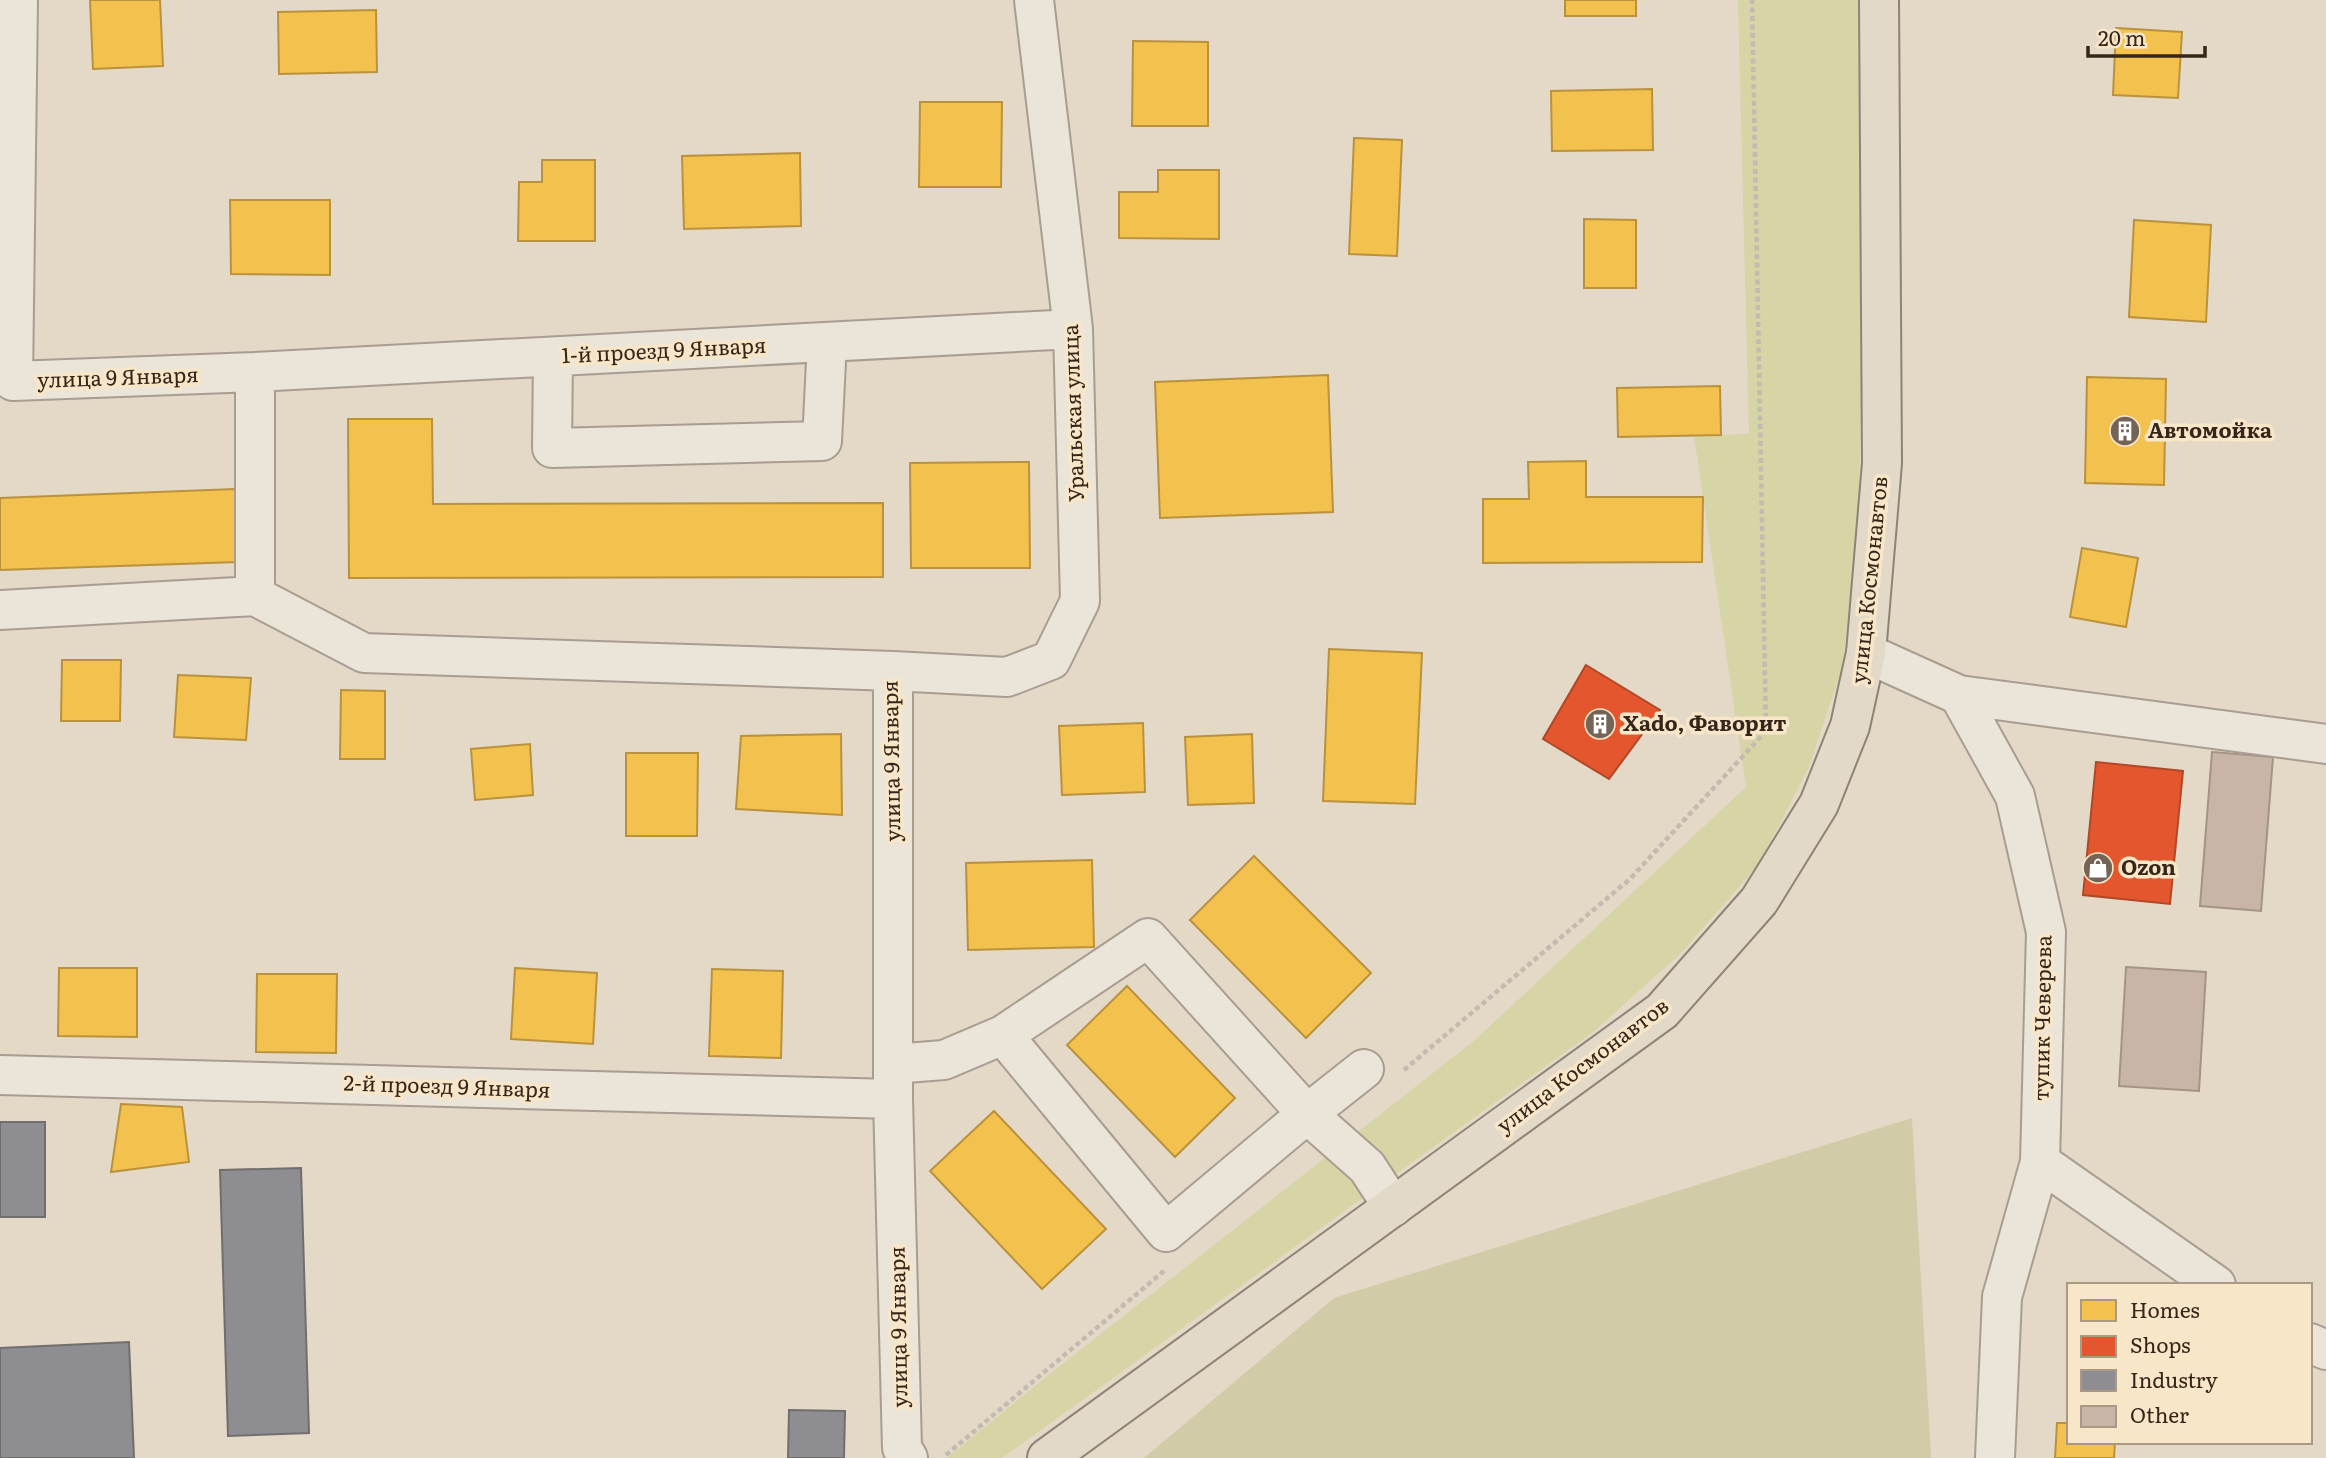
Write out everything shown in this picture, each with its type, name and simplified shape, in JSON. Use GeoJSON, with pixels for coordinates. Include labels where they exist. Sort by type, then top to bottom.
{"type":"FeatureCollection","features":[{"type":"Feature","properties":{"kind":"main road","name":"улица Космонавтов"},"geometry":{"type":"LineString","coordinates":[[1047,1458],[1662,1012],[1759,901],[1819,804],[1850,726],[1866,653],[1882,463],[1879,0]]}},
{"type":"Feature","properties":{"kind":"street","name":"улица 9 Января"},"geometry":{"type":"LineString","coordinates":[[18,0],[13,382],[255,372]]}},
{"type":"Feature","properties":{"kind":"street","name":"Уральская улица"},"geometry":{"type":"LineString","coordinates":[[893,670],[1007,677],[1051,660],[1080,601],[1073,329],[1034,0]]}},
{"type":"Feature","properties":{"kind":"street","name":"1-й проезд 9 Января"},"geometry":{"type":"LineString","coordinates":[[255,372],[1073,329]]}},
{"type":"Feature","properties":{"kind":"street"},"geometry":{"type":"LineString","coordinates":[[553,357],[552,448],[822,441],[827,342]]}},
{"type":"Feature","properties":{"kind":"street"},"geometry":{"type":"LineString","coordinates":[[0,610],[255,596],[255,372]]}},
{"type":"Feature","properties":{"kind":"street","name":"улица 9 Января"},"geometry":{"type":"LineString","coordinates":[[255,596],[364,653],[893,670],[893,1082],[902,1448],[908,1458]]}},
{"type":"Feature","properties":{"kind":"street"},"geometry":{"type":"LineString","coordinates":[[1866,653],[1959,695],[2326,744]]}},
{"type":"Feature","properties":{"kind":"street","name":"тупик Чеверева"},"geometry":{"type":"LineString","coordinates":[[1959,695],[2015,796],[2046,932],[2040,1162]]}},
{"type":"Feature","properties":{"kind":"street","name":"2-й проезд 9 Января"},"geometry":{"type":"LineString","coordinates":[[0,1075],[893,1082],[1003,1035],[1148,938],[1307,1114]]}},
{"type":"Feature","properties":{"kind":"street"},"geometry":{"type":"LineString","coordinates":[[1003,1035],[1166,1232],[1364,1069]]}},
{"type":"Feature","properties":{"kind":"street"},"geometry":{"type":"LineString","coordinates":[[1307,1114],[1367,1167],[1393,1207]]}},
{"type":"Feature","properties":{"kind":"street"},"geometry":{"type":"LineString","coordinates":[[1995,1458],[2002,1297],[2040,1162],[2213,1283]]}},
{"type":"Feature","properties":{"kind":"path"},"geometry":{"type":"LineString","coordinates":[[1401,1072],[1630,879],[1766,731],[1752,0]]}},
{"type":"Feature","properties":{"kind":"path"},"geometry":{"type":"LineString","coordinates":[[943,1458],[1172,1265]]}},
{"type":"Feature","properties":{"kind":"shaded area"},"geometry":{"type":"Polygon","coordinates":[[[1738,0],[1863,0],[1865,249],[1858,526],[1842,668],[1809,767],[1759,864],[1681,953],[1593,1032],[1002,1458],[947,1458],[1475,1040],[1746,787],[1694,436],[1749,434],[1738,0]]]}},
{"type":"Feature","properties":{"kind":"shaded area"},"geometry":{"type":"Polygon","coordinates":[[[1912,1118],[1931,1458],[1144,1458],[1334,1298],[1912,1118]]]}},
{"type":"Feature","properties":{"kind":"building: Homes"},"geometry":{"type":"Polygon","coordinates":[[[90,0],[160,0],[163,66],[93,69],[90,0]]]}},
{"type":"Feature","properties":{"kind":"building: Homes"},"geometry":{"type":"Polygon","coordinates":[[[1565,0],[1636,0],[1636,16],[1565,16],[1565,0]]]}},
{"type":"Feature","properties":{"kind":"building: Homes"},"geometry":{"type":"Polygon","coordinates":[[[376,10],[377,72],[279,74],[278,12],[376,10]]]}},
{"type":"Feature","properties":{"kind":"building: Homes"},"geometry":{"type":"Polygon","coordinates":[[[2116,28],[2182,32],[2178,98],[2113,95],[2116,28]]]}},
{"type":"Feature","properties":{"kind":"building: Homes"},"geometry":{"type":"Polygon","coordinates":[[[1133,41],[1208,42],[1208,126],[1132,126],[1133,41]]]}},
{"type":"Feature","properties":{"kind":"building: Homes"},"geometry":{"type":"Polygon","coordinates":[[[1652,89],[1653,150],[1552,151],[1551,91],[1652,89]]]}},
{"type":"Feature","properties":{"kind":"building: Homes"},"geometry":{"type":"Polygon","coordinates":[[[920,102],[1002,102],[1001,187],[919,187],[920,102]]]}},
{"type":"Feature","properties":{"kind":"building: Homes"},"geometry":{"type":"Polygon","coordinates":[[[1354,138],[1402,140],[1397,256],[1349,254],[1354,138]]]}},
{"type":"Feature","properties":{"kind":"building: Homes"},"geometry":{"type":"Polygon","coordinates":[[[800,153],[801,226],[684,229],[682,156],[800,153]]]}},
{"type":"Feature","properties":{"kind":"building: Homes"},"geometry":{"type":"Polygon","coordinates":[[[542,160],[595,160],[595,241],[518,241],[519,182],[542,182],[542,160]]]}},
{"type":"Feature","properties":{"kind":"building: Homes"},"geometry":{"type":"Polygon","coordinates":[[[1158,170],[1219,170],[1219,239],[1119,238],[1119,192],[1158,192],[1158,170]]]}},
{"type":"Feature","properties":{"kind":"building: Homes"},"geometry":{"type":"Polygon","coordinates":[[[230,200],[330,200],[330,275],[231,274],[230,200]]]}},
{"type":"Feature","properties":{"kind":"building: Homes"},"geometry":{"type":"Polygon","coordinates":[[[1584,219],[1636,220],[1636,288],[1584,288],[1584,219]]]}},
{"type":"Feature","properties":{"kind":"building: Homes"},"geometry":{"type":"Polygon","coordinates":[[[2134,220],[2211,225],[2206,322],[2129,317],[2134,220]]]}},
{"type":"Feature","properties":{"kind":"building: Homes"},"geometry":{"type":"Polygon","coordinates":[[[1328,375],[1333,512],[1160,518],[1155,382],[1328,375]]]}},
{"type":"Feature","properties":{"kind":"building: Homes","name":"Автомойка"},"geometry":{"type":"Polygon","coordinates":[[[2087,377],[2166,379],[2164,485],[2085,483],[2087,377]]]}},
{"type":"Feature","properties":{"kind":"building: Homes"},"geometry":{"type":"Polygon","coordinates":[[[1720,386],[1721,435],[1618,437],[1617,388],[1720,386]]]}},
{"type":"Feature","properties":{"kind":"building: Homes"},"geometry":{"type":"Polygon","coordinates":[[[348,419],[432,419],[433,504],[883,503],[883,577],[349,578],[348,419]]]}},
{"type":"Feature","properties":{"kind":"building: Homes"},"geometry":{"type":"Polygon","coordinates":[[[1586,461],[1586,497],[1703,497],[1702,562],[1483,563],[1483,499],[1529,499],[1528,462],[1586,461]]]}},
{"type":"Feature","properties":{"kind":"building: Homes"},"geometry":{"type":"Polygon","coordinates":[[[1029,462],[1030,568],[911,568],[910,463],[1029,462]]]}},
{"type":"Feature","properties":{"kind":"building: Homes"},"geometry":{"type":"Polygon","coordinates":[[[235,489],[238,562],[0,570],[0,498],[235,489]]]}},
{"type":"Feature","properties":{"kind":"building: Homes"},"geometry":{"type":"Polygon","coordinates":[[[2082,548],[2138,558],[2126,627],[2070,617],[2082,548]]]}},
{"type":"Feature","properties":{"kind":"building: Homes"},"geometry":{"type":"Polygon","coordinates":[[[1329,649],[1422,653],[1415,804],[1323,801],[1329,649]]]}},
{"type":"Feature","properties":{"kind":"building: Homes"},"geometry":{"type":"Polygon","coordinates":[[[62,660],[121,660],[120,721],[61,721],[62,660]]]}},
{"type":"Feature","properties":{"kind":"building: Homes"},"geometry":{"type":"Polygon","coordinates":[[[178,675],[251,678],[246,740],[174,737],[178,675]]]}},
{"type":"Feature","properties":{"kind":"building: Homes"},"geometry":{"type":"Polygon","coordinates":[[[341,690],[385,691],[385,759],[340,759],[341,690]]]}},
{"type":"Feature","properties":{"kind":"building: Homes"},"geometry":{"type":"Polygon","coordinates":[[[1143,723],[1145,792],[1062,795],[1059,726],[1143,723]]]}},
{"type":"Feature","properties":{"kind":"building: Homes"},"geometry":{"type":"Polygon","coordinates":[[[841,734],[842,815],[736,809],[741,736],[841,734]]]}},
{"type":"Feature","properties":{"kind":"building: Homes"},"geometry":{"type":"Polygon","coordinates":[[[1252,734],[1254,803],[1188,805],[1185,737],[1252,734]]]}},
{"type":"Feature","properties":{"kind":"building: Homes"},"geometry":{"type":"Polygon","coordinates":[[[530,744],[533,795],[475,800],[471,749],[530,744]]]}},
{"type":"Feature","properties":{"kind":"building: Homes"},"geometry":{"type":"Polygon","coordinates":[[[626,753],[698,753],[697,836],[626,836],[626,753]]]}},
{"type":"Feature","properties":{"kind":"building: Homes"},"geometry":{"type":"Polygon","coordinates":[[[1254,856],[1371,973],[1306,1038],[1190,920],[1254,856]]]}},
{"type":"Feature","properties":{"kind":"building: Homes"},"geometry":{"type":"Polygon","coordinates":[[[1092,860],[1094,947],[968,950],[966,863],[1092,860]]]}},
{"type":"Feature","properties":{"kind":"building: Homes"},"geometry":{"type":"Polygon","coordinates":[[[59,968],[137,968],[137,1037],[58,1036],[59,968]]]}},
{"type":"Feature","properties":{"kind":"building: Homes"},"geometry":{"type":"Polygon","coordinates":[[[515,968],[597,973],[593,1044],[511,1039],[515,968]]]}},
{"type":"Feature","properties":{"kind":"building: Homes"},"geometry":{"type":"Polygon","coordinates":[[[712,969],[783,971],[781,1058],[709,1056],[712,969]]]}},
{"type":"Feature","properties":{"kind":"building: Homes"},"geometry":{"type":"Polygon","coordinates":[[[257,974],[337,974],[336,1053],[256,1052],[257,974]]]}},
{"type":"Feature","properties":{"kind":"building: Homes"},"geometry":{"type":"Polygon","coordinates":[[[1127,986],[1235,1098],[1175,1157],[1067,1045],[1127,986]]]}},
{"type":"Feature","properties":{"kind":"building: Homes"},"geometry":{"type":"Polygon","coordinates":[[[121,1104],[182,1107],[189,1162],[111,1172],[121,1104]]]}},
{"type":"Feature","properties":{"kind":"building: Homes"},"geometry":{"type":"Polygon","coordinates":[[[994,1111],[1106,1229],[1042,1289],[930,1171],[994,1111]]]}},
{"type":"Feature","properties":{"kind":"building: Homes"},"geometry":{"type":"Polygon","coordinates":[[[2057,1423],[2067,1423],[2067,1444],[2115,1444],[2114,1458],[2055,1458],[2057,1423]]]}},
{"type":"Feature","properties":{"kind":"building: Shops","name":"Xado, Фаворит"},"geometry":{"type":"Polygon","coordinates":[[[1586,665],[1660,710],[1609,779],[1543,739],[1586,665]]]}},
{"type":"Feature","properties":{"kind":"building: Shops"},"geometry":{"type":"Polygon","coordinates":[[[2096,762],[2183,771],[2170,904],[2083,895],[2096,762]]]}},
{"type":"Feature","properties":{"kind":"building: Industry"},"geometry":{"type":"Polygon","coordinates":[[[0,1122],[45,1122],[45,1217],[0,1217],[0,1122]]]}},
{"type":"Feature","properties":{"kind":"building: Industry"},"geometry":{"type":"Polygon","coordinates":[[[301,1168],[309,1433],[228,1436],[220,1170],[301,1168]]]}},
{"type":"Feature","properties":{"kind":"building: Industry"},"geometry":{"type":"Polygon","coordinates":[[[129,1342],[134,1458],[0,1458],[0,1348],[129,1342]]]}},
{"type":"Feature","properties":{"kind":"building: Industry"},"geometry":{"type":"Polygon","coordinates":[[[789,1410],[845,1411],[844,1458],[788,1458],[789,1410]]]}},
{"type":"Feature","properties":{"kind":"building: Other"},"geometry":{"type":"Polygon","coordinates":[[[2212,752],[2273,757],[2261,911],[2200,906],[2212,752]]]}},
{"type":"Feature","properties":{"kind":"building: Other"},"geometry":{"type":"Polygon","coordinates":[[[2126,967],[2206,972],[2199,1091],[2119,1086],[2126,967]]]}},
{"type":"Feature","properties":{"kind":"place","name":"Автомойка"},"geometry":{"type":"Point","coordinates":[2125,431]}},
{"type":"Feature","properties":{"kind":"place","name":"Xado, Фаворит"},"geometry":{"type":"Point","coordinates":[1600,724]}},
{"type":"Feature","properties":{"kind":"place","name":"Ozon"},"geometry":{"type":"Point","coordinates":[2098,868]}}]}
